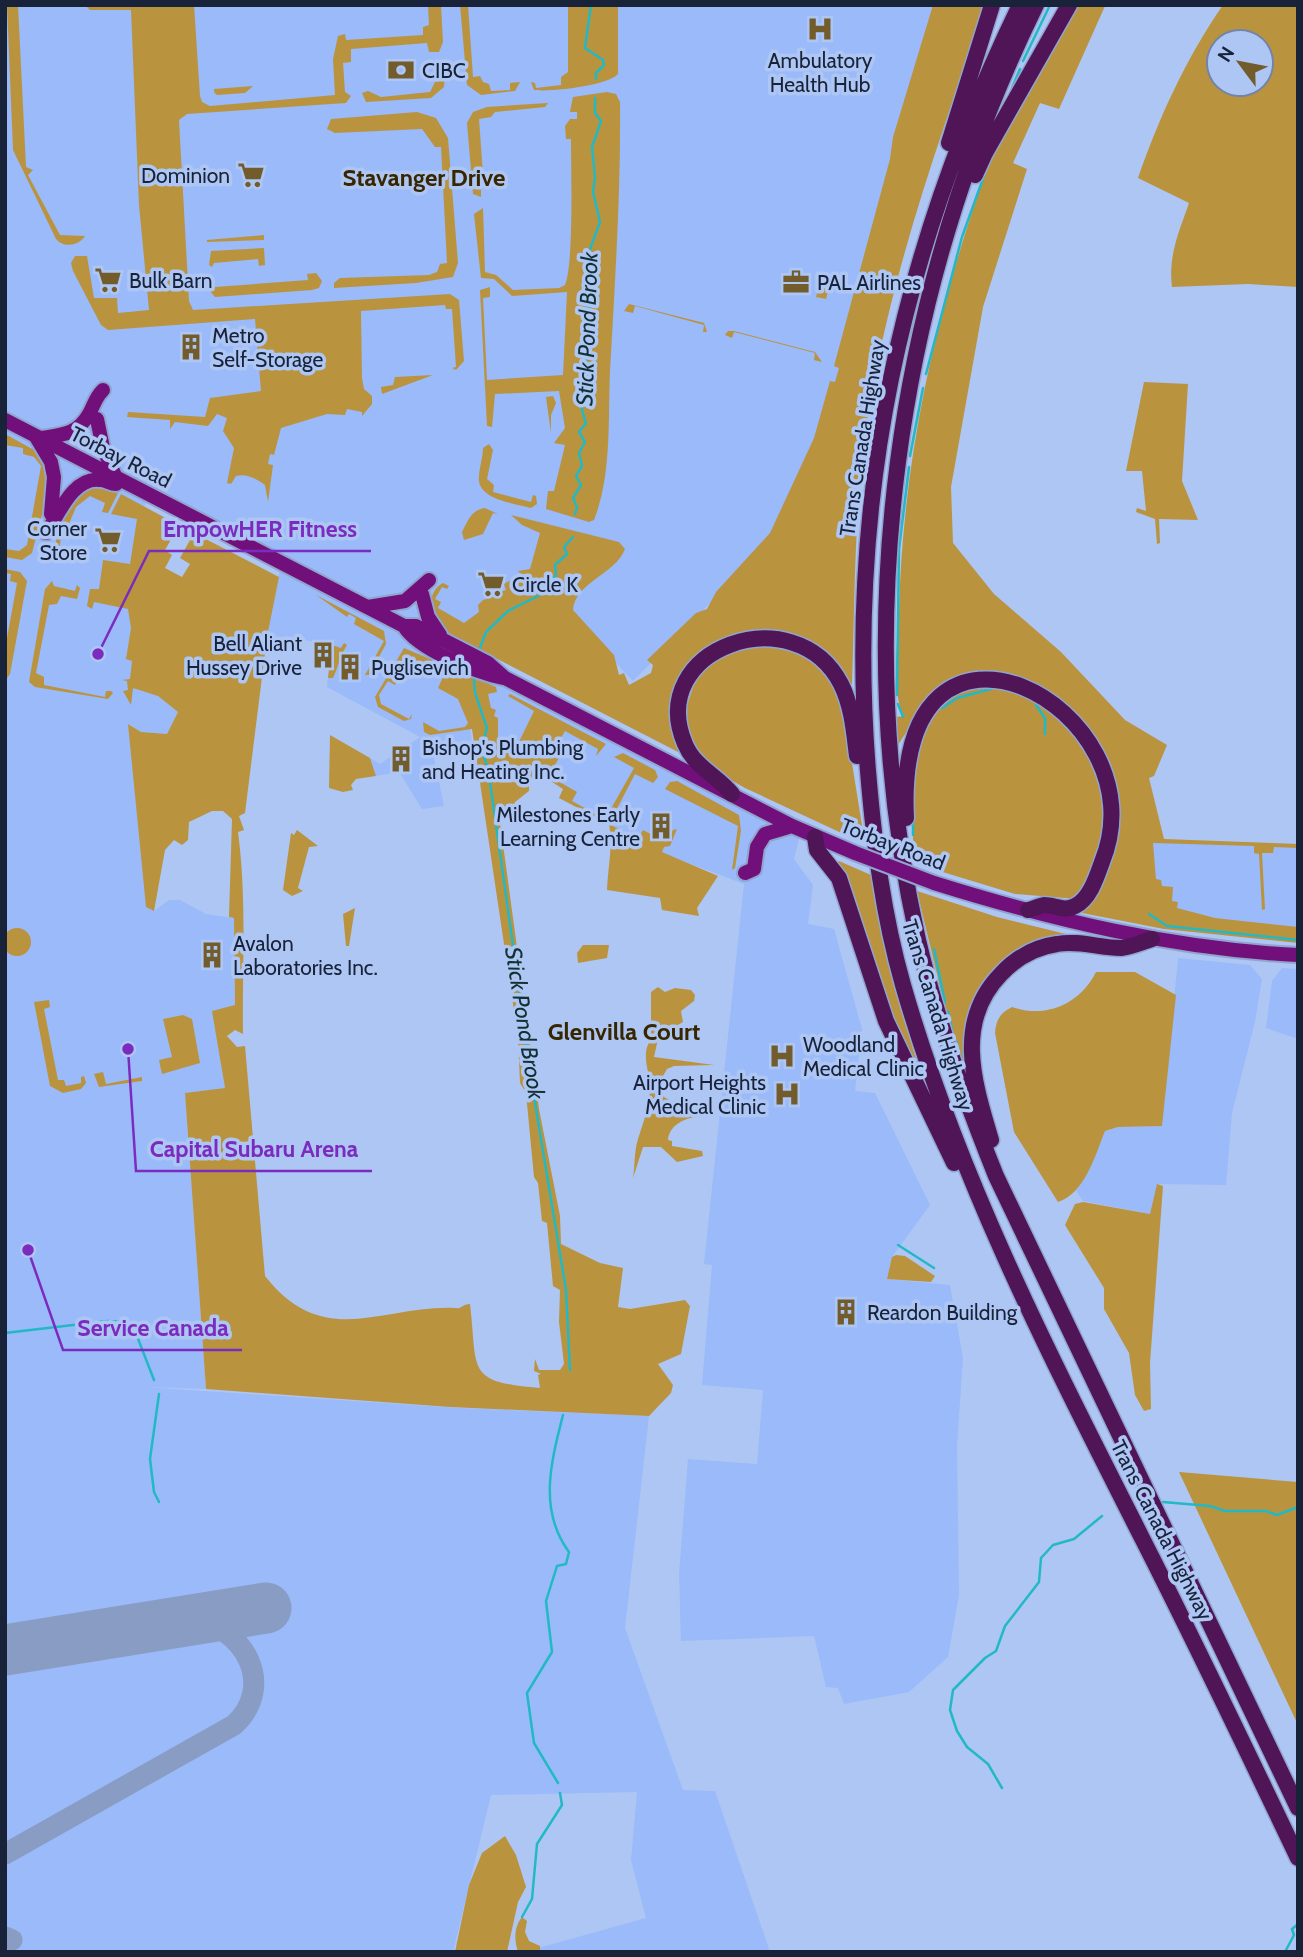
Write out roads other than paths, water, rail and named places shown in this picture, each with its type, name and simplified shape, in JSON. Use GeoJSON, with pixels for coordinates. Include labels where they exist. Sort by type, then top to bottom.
{"type":"FeatureCollection","features":[{"type":"Feature","properties":{"kind":"highway"},"geometry":{"type":"LineString","coordinates":[[910,294],[932,199],[992,5]]}},
{"type":"Feature","properties":{"kind":"highway","name":"Trans Canada Highway"},"geometry":{"type":"LineString","coordinates":[[1020,5],[954,155],[910,294],[886,402],[871,487],[866,539],[862,654],[869,813],[887,917],[903,986],[943,1109],[991,1231],[1076,1409],[1202,1657],[1298,1858]]}},
{"type":"Feature","properties":{"kind":"highway","name":"Trans Canada Highway"},"geometry":{"type":"LineString","coordinates":[[1036,5],[995,95],[965,173],[923,315],[903,424],[891,520],[886,608],[886,692],[893,785],[914,918],[963,1095],[1031,1255],[1298,1808]]}},
{"type":"Feature","properties":{"kind":"highway"},"geometry":{"type":"LineString","coordinates":[[923,315],[985,153],[1069,5]]}},
{"type":"Feature","properties":{"kind":"highway"},"geometry":{"type":"LineString","coordinates":[[732,794],[723,783],[703,770],[686,747],[680,731],[679,711],[684,688],[694,670],[719,648],[743,640],[777,639],[815,654],[841,683],[851,715],[863,806],[869,813]]}},
{"type":"Feature","properties":{"kind":"highway"},"geometry":{"type":"LineString","coordinates":[[914,918],[905,814],[906,764],[911,740],[924,712],[937,698],[957,686],[981,680],[1004,680],[1027,687],[1066,714],[1096,756],[1112,804],[1108,848],[1084,899],[1068,909],[1044,905],[1028,910]]}},
{"type":"Feature","properties":{"kind":"highway"},"geometry":{"type":"LineString","coordinates":[[815,837],[817,850],[839,878],[886,1021],[983,1224],[991,1231]]}},
{"type":"Feature","properties":{"kind":"highway"},"geometry":{"type":"LineString","coordinates":[[1031,1255],[1001,1175],[973,1076],[972,1035],[979,1005],[1005,970],[1037,949],[1068,943],[1122,948],[1152,939]]}},
{"type":"Feature","properties":{"kind":"highway"},"geometry":{"type":"LineString","coordinates":[[1282,1774],[1298,1802]]}},
{"type":"Feature","properties":{"kind":"main road"},"geometry":{"type":"LineString","coordinates":[[51,514],[54,477],[51,462],[37,437],[61,437],[75,430],[103,390]]}},
{"type":"Feature","properties":{"kind":"main road"},"geometry":{"type":"LineString","coordinates":[[46,533],[67,499],[79,488],[95,480],[113,485],[120,480],[103,449],[97,419]]}},
{"type":"Feature","properties":{"kind":"main road","name":"Torbay Road"},"geometry":{"type":"LineString","coordinates":[[5,420],[404,626],[416,626],[488,663],[505,678],[815,837],[934,883],[1028,910],[1152,939],[1298,955]]}},
{"type":"Feature","properties":{"kind":"main road"},"geometry":{"type":"LineString","coordinates":[[368,607],[405,601],[429,580]]}},
{"type":"Feature","properties":{"kind":"main road"},"geometry":{"type":"LineString","coordinates":[[422,594],[428,617],[442,640]]}},
{"type":"Feature","properties":{"kind":"main road","name":"Torbay Road"},"geometry":{"type":"LineString","coordinates":[[404,626],[410,636],[426,645],[483,674],[505,678]]}},
{"type":"Feature","properties":{"kind":"main road"},"geometry":{"type":"LineString","coordinates":[[745,873],[754,869],[757,847],[765,834],[792,826]]}},
{"type":"Feature","properties":{"kind":"waterway","name":"Stick Pond Brook"},"geometry":{"type":"LineString","coordinates":[[591,5],[585,48],[603,60],[604,65],[596,73],[596,79]]}},
{"type":"Feature","properties":{"kind":"waterway"},"geometry":{"type":"LineString","coordinates":[[1023,61],[1050,5]]}},
{"type":"Feature","properties":{"kind":"waterway"},"geometry":{"type":"LineString","coordinates":[[1012,88],[1020,69]]}},
{"type":"Feature","properties":{"kind":"waterway","name":"Stick Pond Brook"},"geometry":{"type":"LineString","coordinates":[[575,514],[577,507],[573,498],[581,485],[576,476],[582,466],[579,453],[585,442],[579,432],[586,423],[582,400],[586,376],[582,369],[587,359],[582,346],[590,339],[583,324],[591,315],[590,308],[583,303],[592,296],[586,278],[592,271],[586,260],[600,222],[593,192],[595,177],[592,147],[601,121],[595,113],[595,98]]}},
{"type":"Feature","properties":{"kind":"waterway"},"geometry":{"type":"LineString","coordinates":[[926,374],[962,237],[985,173]]}},
{"type":"Feature","properties":{"kind":"waterway"},"geometry":{"type":"LineString","coordinates":[[910,456],[923,388]]}},
{"type":"Feature","properties":{"kind":"waterway"},"geometry":{"type":"LineString","coordinates":[[897,695],[899,549],[909,467]]}},
{"type":"Feature","properties":{"kind":"waterway","name":"Stick Pond Brook"},"geometry":{"type":"LineString","coordinates":[[480,648],[486,632],[508,611],[538,596],[546,581],[556,576],[555,565],[567,554],[564,547],[573,537]]}},
{"type":"Feature","properties":{"kind":"waterway","name":"Stick Pond Brook"},"geometry":{"type":"LineString","coordinates":[[474,680],[475,693],[487,728],[483,752],[488,768],[536,1109],[566,1290],[570,1370]]}},
{"type":"Feature","properties":{"kind":"waterway"},"geometry":{"type":"LineString","coordinates":[[942,708],[957,698],[991,689]]}},
{"type":"Feature","properties":{"kind":"waterway"},"geometry":{"type":"LineString","coordinates":[[898,704],[903,717]]}},
{"type":"Feature","properties":{"kind":"waterway"},"geometry":{"type":"LineString","coordinates":[[1036,705],[1045,718],[1045,734]]}},
{"type":"Feature","properties":{"kind":"waterway"},"geometry":{"type":"LineString","coordinates":[[913,821],[913,835]]}},
{"type":"Feature","properties":{"kind":"waterway"},"geometry":{"type":"LineString","coordinates":[[1149,914],[1167,926],[1298,940]]}},
{"type":"Feature","properties":{"kind":"waterway"},"geometry":{"type":"LineString","coordinates":[[934,949],[945,1002]]}},
{"type":"Feature","properties":{"kind":"waterway"},"geometry":{"type":"LineString","coordinates":[[948,1012],[953,1034]]}},
{"type":"Feature","properties":{"kind":"waterway"},"geometry":{"type":"LineString","coordinates":[[956,1041],[961,1059]]}},
{"type":"Feature","properties":{"kind":"waterway"},"geometry":{"type":"LineString","coordinates":[[898,1245],[934,1268]]}},
{"type":"Feature","properties":{"kind":"waterway"},"geometry":{"type":"LineString","coordinates":[[5,1333],[107,1321],[124,1322],[135,1331],[154,1380]]}},
{"type":"Feature","properties":{"kind":"waterway"},"geometry":{"type":"LineString","coordinates":[[159,1394],[150,1459],[154,1492],[159,1502]]}},
{"type":"Feature","properties":{"kind":"waterway","name":"Stick Pond Brook"},"geometry":{"type":"LineString","coordinates":[[558,1783],[534,1743],[527,1693],[552,1652],[546,1601],[557,1566],[566,1564],[569,1552],[559,1536],[550,1503],[551,1468],[563,1415]]}},
{"type":"Feature","properties":{"kind":"waterway"},"geometry":{"type":"LineString","coordinates":[[1163,1502],[1210,1506],[1225,1511],[1266,1511],[1277,1515],[1298,1507]]}},
{"type":"Feature","properties":{"kind":"waterway"},"geometry":{"type":"LineString","coordinates":[[1002,1788],[988,1764],[967,1747],[957,1731],[950,1710],[953,1690],[985,1658],[996,1651],[1005,1626],[1039,1582],[1041,1558],[1053,1545],[1074,1539],[1102,1516]]}},
{"type":"Feature","properties":{"kind":"waterway","name":"Stick Pond Brook"},"geometry":{"type":"LineString","coordinates":[[522,1917],[532,1899],[537,1844],[562,1805],[560,1793]]}},
{"type":"Feature","properties":{"kind":"waterway"},"geometry":{"type":"LineString","coordinates":[[1285,1952],[1294,1935],[1292,1929],[1298,1924]]}},
{"type":"Feature","properties":{"kind":"place","name":"Ambulatory Health Hub"},"geometry":{"type":"Point","coordinates":[820,29]}},
{"type":"Feature","properties":{"kind":"place","name":"CIBC"},"geometry":{"type":"Point","coordinates":[401,70]}},
{"type":"Feature","properties":{"kind":"place","name":"Dominion"},"geometry":{"type":"Point","coordinates":[251,175]}},
{"type":"Feature","properties":{"kind":"place","name":"Bulk Barn"},"geometry":{"type":"Point","coordinates":[108,280]}},
{"type":"Feature","properties":{"kind":"place","name":"PAL Airlines"},"geometry":{"type":"Point","coordinates":[796,282]}},
{"type":"Feature","properties":{"kind":"place","name":"Metro Self-Storage"},"geometry":{"type":"Point","coordinates":[191,347]}},
{"type":"Feature","properties":{"kind":"place","name":"Corner Store"},"geometry":{"type":"Point","coordinates":[108,540]}},
{"type":"Feature","properties":{"kind":"place","name":"Circle K"},"geometry":{"type":"Point","coordinates":[491,584]}},
{"type":"Feature","properties":{"kind":"place","name":"EmpowHER Fitness"},"geometry":{"type":"Point","coordinates":[98,654]}},
{"type":"Feature","properties":{"kind":"place","name":"Bell Aliant Hussey Drive"},"geometry":{"type":"Point","coordinates":[323,655]}},
{"type":"Feature","properties":{"kind":"place","name":"Puglisevich"},"geometry":{"type":"Point","coordinates":[350,667]}},
{"type":"Feature","properties":{"kind":"place","name":"Bishop's Plumbing and Heating Inc."},"geometry":{"type":"Point","coordinates":[401,759]}},
{"type":"Feature","properties":{"kind":"place","name":"Milestones Early Learning Centre"},"geometry":{"type":"Point","coordinates":[661,826]}},
{"type":"Feature","properties":{"kind":"place","name":"Avalon Laboratories Inc."},"geometry":{"type":"Point","coordinates":[212,955]}},
{"type":"Feature","properties":{"kind":"place","name":"Capital Subaru Arena"},"geometry":{"type":"Point","coordinates":[128,1049]}},
{"type":"Feature","properties":{"kind":"place","name":"Woodland Medical Clinic"},"geometry":{"type":"Point","coordinates":[782,1056]}},
{"type":"Feature","properties":{"kind":"place","name":"Airport Heights Medical Clinic"},"geometry":{"type":"Point","coordinates":[787,1094]}},
{"type":"Feature","properties":{"kind":"place","name":"Service Canada"},"geometry":{"type":"Point","coordinates":[28,1250]}},
{"type":"Feature","properties":{"kind":"place","name":"Reardon Building"},"geometry":{"type":"Point","coordinates":[846,1312]}},
{"type":"Feature","properties":{"kind":"district","name":"Stavanger Drive"},"geometry":{"type":"Point","coordinates":[424,177]}},
{"type":"Feature","properties":{"kind":"district","name":"Glenvilla Court"},"geometry":{"type":"Point","coordinates":[624,1031]}}]}
